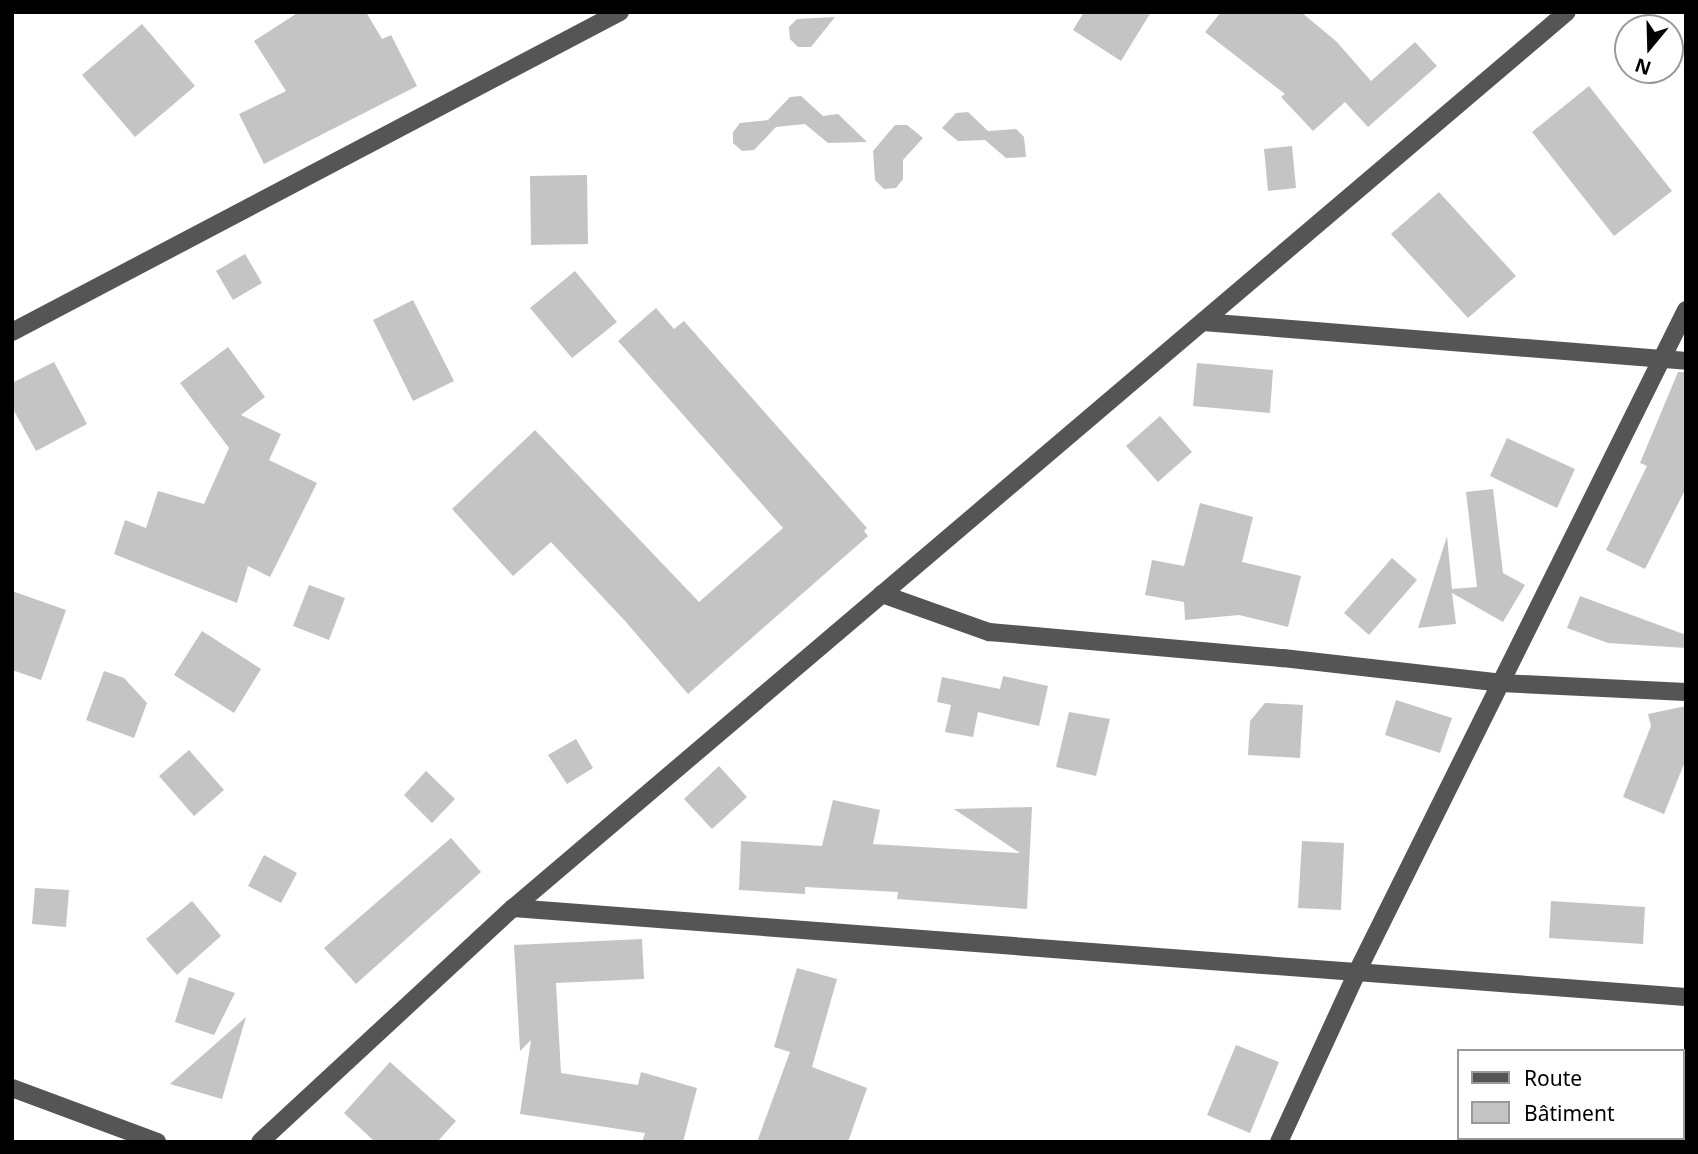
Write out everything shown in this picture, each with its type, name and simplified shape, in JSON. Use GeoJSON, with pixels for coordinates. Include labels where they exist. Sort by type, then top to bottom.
{"type":"FeatureCollection","features":[{"type":"Feature","properties":{"kind":"street"},"geometry":{"type":"LineString","coordinates":[[12,332],[620,12]]}},
{"type":"Feature","properties":{"kind":"street"},"geometry":{"type":"LineString","coordinates":[[260,1142],[513,908],[1567,12]]}},
{"type":"Feature","properties":{"kind":"street"},"geometry":{"type":"LineString","coordinates":[[1279,1142],[1357,970],[1686,310]]}},
{"type":"Feature","properties":{"kind":"street"},"geometry":{"type":"LineString","coordinates":[[1203,322],[1686,361]]}},
{"type":"Feature","properties":{"kind":"street"},"geometry":{"type":"LineString","coordinates":[[882,594],[989,632],[1283,658],[1501,683],[1686,692]]}},
{"type":"Feature","properties":{"kind":"street"},"geometry":{"type":"LineString","coordinates":[[513,908],[1686,997]]}},
{"type":"Feature","properties":{"kind":"street"},"geometry":{"type":"LineString","coordinates":[[12,1088],[157,1142]]}},
{"type":"Feature","properties":{"kind":"building"},"geometry":{"type":"Polygon","coordinates":[[[299,12],[366,12],[382,39],[391,35],[417,86],[264,164],[239,114],[286,91],[254,41],[299,12]]]}},
{"type":"Feature","properties":{"kind":"building"},"geometry":{"type":"Polygon","coordinates":[[[1084,12],[1151,12],[1121,61],[1073,30],[1084,12]]]}},
{"type":"Feature","properties":{"kind":"building"},"geometry":{"type":"Polygon","coordinates":[[[1221,12],[1301,12],[1337,42],[1371,81],[1415,42],[1437,66],[1368,127],[1345,102],[1313,131],[1281,97],[1285,94],[1205,32],[1221,12]]]}},
{"type":"Feature","properties":{"kind":"building"},"geometry":{"type":"Polygon","coordinates":[[[835,17],[811,47],[798,47],[790,39],[789,27],[797,19],[835,17]]]}},
{"type":"Feature","properties":{"kind":"building"},"geometry":{"type":"Polygon","coordinates":[[[142,24],[195,86],[135,137],[82,75],[142,24]]]}},
{"type":"Feature","properties":{"kind":"building"},"geometry":{"type":"Polygon","coordinates":[[[1589,86],[1672,191],[1614,236],[1532,132],[1589,86]]]}},
{"type":"Feature","properties":{"kind":"building"},"geometry":{"type":"Polygon","coordinates":[[[801,96],[823,116],[838,114],[867,142],[828,143],[805,124],[776,127],[754,150],[742,151],[733,143],[733,132],[740,123],[768,120],[790,97],[801,96]]]}},
{"type":"Feature","properties":{"kind":"building"},"geometry":{"type":"Polygon","coordinates":[[[968,112],[988,131],[1016,129],[1024,137],[1026,157],[1006,158],[985,140],[958,141],[942,128],[956,113],[968,112]]]}},
{"type":"Feature","properties":{"kind":"building"},"geometry":{"type":"Polygon","coordinates":[[[895,125],[907,125],[923,138],[903,160],[903,179],[896,188],[884,189],[875,180],[873,151],[895,125]]]}},
{"type":"Feature","properties":{"kind":"building"},"geometry":{"type":"Polygon","coordinates":[[[1292,146],[1296,188],[1268,191],[1264,149],[1292,146]]]}},
{"type":"Feature","properties":{"kind":"building"},"geometry":{"type":"Polygon","coordinates":[[[587,175],[588,244],[531,245],[530,176],[587,175]]]}},
{"type":"Feature","properties":{"kind":"building"},"geometry":{"type":"Polygon","coordinates":[[[1439,192],[1516,276],[1468,318],[1391,234],[1439,192]]]}},
{"type":"Feature","properties":{"kind":"building"},"geometry":{"type":"Polygon","coordinates":[[[245,254],[262,283],[233,300],[216,271],[245,254]]]}},
{"type":"Feature","properties":{"kind":"building"},"geometry":{"type":"Polygon","coordinates":[[[575,271],[617,322],[572,358],[530,308],[575,271]]]}},
{"type":"Feature","properties":{"kind":"building"},"geometry":{"type":"Polygon","coordinates":[[[413,300],[454,381],[413,401],[373,320],[413,300]]]}},
{"type":"Feature","properties":{"kind":"building"},"geometry":{"type":"Polygon","coordinates":[[[656,308],[674,329],[684,321],[867,528],[864,531],[868,536],[688,694],[551,542],[513,576],[452,509],[535,430],[699,602],[783,528],[618,341],[656,308]]]}},
{"type":"Feature","properties":{"kind":"building"},"geometry":{"type":"Polygon","coordinates":[[[228,347],[265,397],[241,415],[281,434],[269,460],[317,483],[270,577],[248,566],[237,603],[114,554],[125,520],[146,528],[158,491],[204,504],[229,448],[180,383],[228,347]]]}},
{"type":"Feature","properties":{"kind":"building"},"geometry":{"type":"Polygon","coordinates":[[[54,362],[87,424],[36,451],[12,407],[12,383],[54,362]]]}},
{"type":"Feature","properties":{"kind":"building"},"geometry":{"type":"Polygon","coordinates":[[[1197,363],[1273,370],[1270,413],[1193,406],[1197,363]]]}},
{"type":"Feature","properties":{"kind":"building"},"geometry":{"type":"Polygon","coordinates":[[[1678,372],[1686,372],[1686,488],[1645,569],[1606,550],[1647,466],[1640,463],[1678,372]]]}},
{"type":"Feature","properties":{"kind":"building"},"geometry":{"type":"Polygon","coordinates":[[[1160,416],[1192,452],[1158,482],[1126,446],[1160,416]]]}},
{"type":"Feature","properties":{"kind":"building"},"geometry":{"type":"Polygon","coordinates":[[[1507,438],[1575,469],[1557,508],[1490,476],[1507,438]]]}},
{"type":"Feature","properties":{"kind":"building"},"geometry":{"type":"Polygon","coordinates":[[[1493,489],[1503,573],[1525,585],[1503,622],[1452,593],[1456,624],[1418,628],[1447,536],[1452,589],[1477,587],[1466,492],[1493,489]]]}},
{"type":"Feature","properties":{"kind":"building"},"geometry":{"type":"Polygon","coordinates":[[[1200,503],[1253,517],[1242,562],[1301,576],[1288,627],[1239,615],[1185,620],[1184,602],[1145,595],[1152,560],[1184,566],[1200,503]]]}},
{"type":"Feature","properties":{"kind":"building"},"geometry":{"type":"Polygon","coordinates":[[[1392,558],[1417,580],[1369,635],[1344,613],[1392,558]]]}},
{"type":"Feature","properties":{"kind":"building"},"geometry":{"type":"Polygon","coordinates":[[[309,585],[345,598],[329,640],[293,626],[309,585]]]}},
{"type":"Feature","properties":{"kind":"building"},"geometry":{"type":"Polygon","coordinates":[[[12,591],[66,610],[41,680],[12,670],[12,591]]]}},
{"type":"Feature","properties":{"kind":"building"},"geometry":{"type":"Polygon","coordinates":[[[1580,596],[1686,635],[1686,648],[1608,643],[1567,628],[1580,596]]]}},
{"type":"Feature","properties":{"kind":"building"},"geometry":{"type":"Polygon","coordinates":[[[202,631],[261,669],[234,713],[174,675],[202,631]]]}},
{"type":"Feature","properties":{"kind":"building"},"geometry":{"type":"Polygon","coordinates":[[[104,671],[124,678],[147,703],[134,738],[86,720],[104,671]]]}},
{"type":"Feature","properties":{"kind":"building"},"geometry":{"type":"Polygon","coordinates":[[[1003,676],[1048,686],[1039,726],[978,712],[973,737],[945,732],[951,705],[937,702],[942,677],[1000,689],[1003,676]]]}},
{"type":"Feature","properties":{"kind":"building"},"geometry":{"type":"Polygon","coordinates":[[[1396,700],[1452,718],[1440,753],[1385,735],[1396,700]]]}},
{"type":"Feature","properties":{"kind":"building"},"geometry":{"type":"Polygon","coordinates":[[[1265,703],[1303,705],[1300,758],[1248,755],[1250,721],[1265,703]]]}},
{"type":"Feature","properties":{"kind":"building"},"geometry":{"type":"Polygon","coordinates":[[[1686,706],[1686,759],[1664,814],[1623,797],[1651,726],[1648,714],[1686,706]]]}},
{"type":"Feature","properties":{"kind":"building"},"geometry":{"type":"Polygon","coordinates":[[[1069,712],[1110,719],[1096,776],[1056,767],[1069,712]]]}},
{"type":"Feature","properties":{"kind":"building"},"geometry":{"type":"Polygon","coordinates":[[[576,739],[593,768],[567,784],[548,755],[576,739]]]}},
{"type":"Feature","properties":{"kind":"building"},"geometry":{"type":"Polygon","coordinates":[[[189,750],[224,790],[194,816],[159,776],[189,750]]]}},
{"type":"Feature","properties":{"kind":"building"},"geometry":{"type":"Polygon","coordinates":[[[719,766],[747,797],[712,829],[684,799],[719,766]]]}},
{"type":"Feature","properties":{"kind":"building"},"geometry":{"type":"Polygon","coordinates":[[[426,771],[455,799],[432,823],[404,795],[426,771]]]}},
{"type":"Feature","properties":{"kind":"building"},"geometry":{"type":"Polygon","coordinates":[[[833,800],[880,810],[873,844],[1020,853],[954,809],[1032,807],[1027,909],[897,899],[898,892],[805,887],[805,894],[739,890],[741,841],[822,846],[833,800]]]}},
{"type":"Feature","properties":{"kind":"building"},"geometry":{"type":"Polygon","coordinates":[[[451,838],[481,872],[356,984],[324,948],[451,838]]]}},
{"type":"Feature","properties":{"kind":"building"},"geometry":{"type":"Polygon","coordinates":[[[1302,841],[1344,843],[1341,910],[1298,908],[1302,841]]]}},
{"type":"Feature","properties":{"kind":"building"},"geometry":{"type":"Polygon","coordinates":[[[264,855],[297,873],[281,903],[248,886],[264,855]]]}},
{"type":"Feature","properties":{"kind":"building"},"geometry":{"type":"Polygon","coordinates":[[[35,888],[69,890],[66,927],[32,924],[35,888]]]}},
{"type":"Feature","properties":{"kind":"building"},"geometry":{"type":"Polygon","coordinates":[[[192,901],[221,936],[177,975],[146,939],[192,901]]]}},
{"type":"Feature","properties":{"kind":"building"},"geometry":{"type":"Polygon","coordinates":[[[1551,901],[1645,907],[1643,944],[1549,938],[1551,901]]]}},
{"type":"Feature","properties":{"kind":"building"},"geometry":{"type":"Polygon","coordinates":[[[642,939],[644,979],[556,983],[561,1073],[638,1085],[641,1072],[697,1088],[683,1142],[642,1142],[645,1133],[520,1114],[531,1040],[520,1051],[514,945],[642,939]]]}},
{"type":"Feature","properties":{"kind":"building"},"geometry":{"type":"Polygon","coordinates":[[[797,968],[837,979],[812,1067],[867,1088],[848,1142],[757,1142],[790,1052],[774,1047],[797,968]]]}},
{"type":"Feature","properties":{"kind":"building"},"geometry":{"type":"Polygon","coordinates":[[[189,977],[235,993],[214,1035],[175,1022],[189,977]]]}},
{"type":"Feature","properties":{"kind":"building"},"geometry":{"type":"Polygon","coordinates":[[[246,1017],[222,1099],[170,1084],[246,1017]]]}},
{"type":"Feature","properties":{"kind":"building"},"geometry":{"type":"Polygon","coordinates":[[[1236,1045],[1279,1062],[1250,1133],[1207,1115],[1236,1045]]]}},
{"type":"Feature","properties":{"kind":"building"},"geometry":{"type":"Polygon","coordinates":[[[390,1062],[456,1121],[437,1142],[375,1142],[344,1113],[390,1062]]]}}]}
